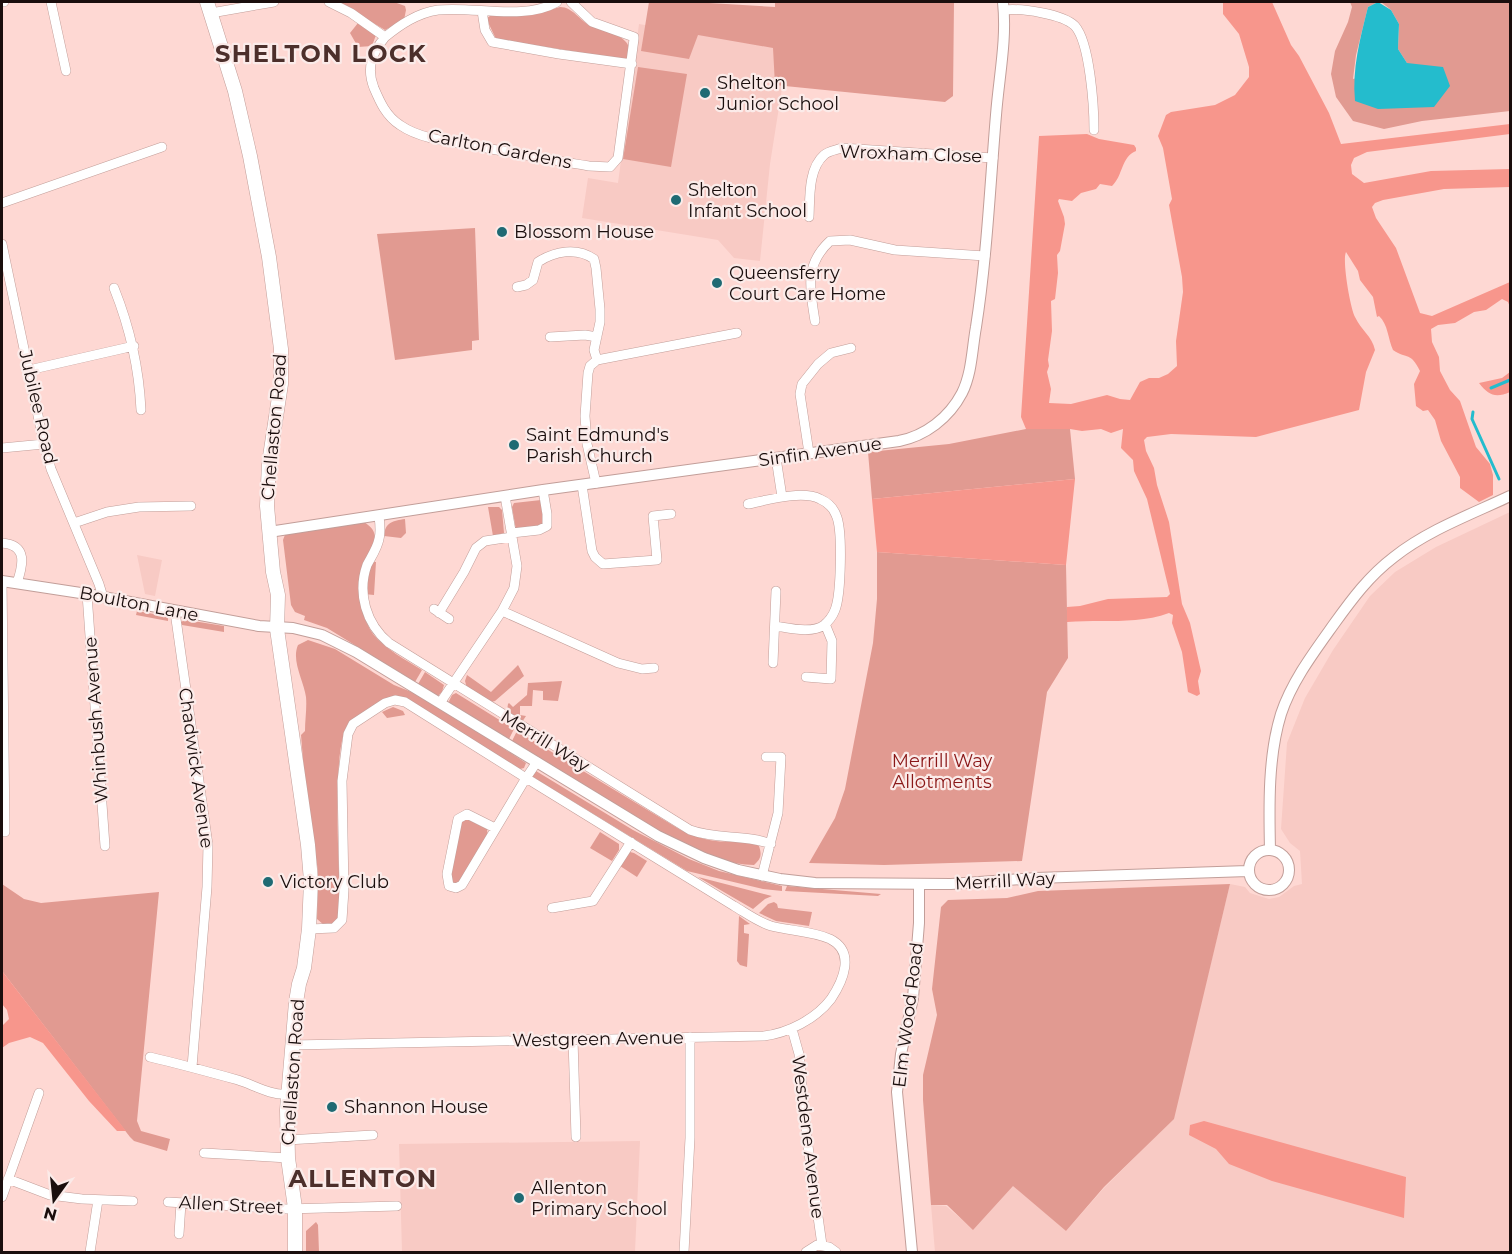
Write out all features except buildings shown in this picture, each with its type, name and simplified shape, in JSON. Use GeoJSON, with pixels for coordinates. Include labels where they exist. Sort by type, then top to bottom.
{"type":"FeatureCollection","features":[{"type":"Feature","properties":{"kind":"main road","name":"Chellaston Road"},"geometry":{"type":"LineString","coordinates":[[209,7],[236,96],[250,156],[269,257],[281,349],[280,384],[268,469],[267,506],[273,572],[278,595],[277,628],[309,847],[311,881],[309,929],[304,968],[298,984],[288,1094],[287,1140],[295,1208],[295,1252]]}},
{"type":"Feature","properties":{"kind":"street"},"geometry":{"type":"LineString","coordinates":[[51,2],[66,70]]}},
{"type":"Feature","properties":{"kind":"street"},"geometry":{"type":"LineString","coordinates":[[209,7],[274,2]]}},
{"type":"Feature","properties":{"kind":"street"},"geometry":{"type":"LineString","coordinates":[[329,2],[349,11],[385,37],[414,17],[432,12],[541,9],[557,2]]}},
{"type":"Feature","properties":{"kind":"street"},"geometry":{"type":"LineString","coordinates":[[482,11],[485,30],[492,42],[632,64],[633,37],[592,21],[571,2]]}},
{"type":"Feature","properties":{"kind":"street"},"geometry":{"type":"LineString","coordinates":[[1004,6],[1059,17],[1073,24],[1080,33],[1092,86],[1094,130]]}},
{"type":"Feature","properties":{"kind":"street","name":"Sinfin Avenue"},"geometry":{"type":"LineString","coordinates":[[269,531],[912,439],[932,427],[950,410],[962,392],[968,376],[985,256],[1004,51],[1004,6]]}},
{"type":"Feature","properties":{"kind":"street","name":"Carlton Gardens"},"geometry":{"type":"LineString","coordinates":[[385,37],[372,56],[370,76],[378,100],[386,112],[402,126],[422,135],[450,142],[596,167],[610,167],[618,158],[632,64]]}},
{"type":"Feature","properties":{"kind":"street"},"geometry":{"type":"LineString","coordinates":[[2,203],[162,147]]}},
{"type":"Feature","properties":{"kind":"street","name":"Wroxham Close"},"geometry":{"type":"LineString","coordinates":[[809,217],[813,176],[817,164],[825,154],[842,148],[993,158]]}},
{"type":"Feature","properties":{"kind":"street"},"geometry":{"type":"LineString","coordinates":[[815,321],[810,288],[813,264],[819,250],[830,241],[850,240],[895,250],[985,256]]}},
{"type":"Feature","properties":{"kind":"street","name":"Jubilee Road"},"geometry":{"type":"LineString","coordinates":[[2,244],[5,275],[51,469],[103,597]]}},
{"type":"Feature","properties":{"kind":"street"},"geometry":{"type":"LineString","coordinates":[[517,287],[533,280],[538,262],[544,258],[559,253],[579,251],[594,259],[600,309],[594,350],[597,360]]}},
{"type":"Feature","properties":{"kind":"street"},"geometry":{"type":"LineString","coordinates":[[114,288],[134,346],[141,410]]}},
{"type":"Feature","properties":{"kind":"street"},"geometry":{"type":"LineString","coordinates":[[596,483],[586,444],[585,416],[590,366],[597,360],[736,333]]}},
{"type":"Feature","properties":{"kind":"street"},"geometry":{"type":"LineString","coordinates":[[550,337],[585,335],[597,337]]}},
{"type":"Feature","properties":{"kind":"street"},"geometry":{"type":"LineString","coordinates":[[29,370],[134,346]]}},
{"type":"Feature","properties":{"kind":"street"},"geometry":{"type":"LineString","coordinates":[[809,453],[800,394],[802,384],[818,364],[831,353],[851,348]]}},
{"type":"Feature","properties":{"kind":"street"},"geometry":{"type":"LineString","coordinates":[[2,448],[44,444]]}},
{"type":"Feature","properties":{"kind":"street"},"geometry":{"type":"LineString","coordinates":[[776,458],[782,497]]}},
{"type":"Feature","properties":{"kind":"street"},"geometry":{"type":"LineString","coordinates":[[582,485],[592,550],[603,564],[615,565],[657,560],[653,516],[671,514]]}},
{"type":"Feature","properties":{"kind":"street"},"geometry":{"type":"LineString","coordinates":[[449,619],[436,611],[464,572],[476,548],[485,541],[539,530],[547,526],[543,490]]}},
{"type":"Feature","properties":{"kind":"street"},"geometry":{"type":"LineString","coordinates":[[440,704],[502,611],[516,579],[517,567],[505,496]]}},
{"type":"Feature","properties":{"kind":"street"},"geometry":{"type":"LineString","coordinates":[[748,504],[782,497],[814,496],[828,503],[837,516],[840,534],[837,601],[833,614],[825,624],[808,628],[775,626]]}},
{"type":"Feature","properties":{"kind":"street"},"geometry":{"type":"LineString","coordinates":[[1270,850],[1273,761],[1281,716],[1301,672],[1363,584],[1394,556],[1436,531],[1510,496]]}},
{"type":"Feature","properties":{"kind":"street"},"geometry":{"type":"LineString","coordinates":[[74,523],[117,510],[139,507],[191,506]]}},
{"type":"Feature","properties":{"kind":"street"},"geometry":{"type":"LineString","coordinates":[[379,516],[380,539],[367,566],[362,586],[364,603],[369,616],[388,643],[453,684]]}},
{"type":"Feature","properties":{"kind":"street"},"geometry":{"type":"LineString","coordinates":[[2,543],[14,547],[22,557],[23,566],[17,583]]}},
{"type":"Feature","properties":{"kind":"street"},"geometry":{"type":"LineString","coordinates":[[2,581],[5,832]]}},
{"type":"Feature","properties":{"kind":"street","name":"Boulton Lane"},"geometry":{"type":"LineString","coordinates":[[2,581],[277,628]]}},
{"type":"Feature","properties":{"kind":"street"},"geometry":{"type":"LineString","coordinates":[[773,663],[776,591]]}},
{"type":"Feature","properties":{"kind":"street","name":"Whinbush Avenue"},"geometry":{"type":"LineString","coordinates":[[87,594],[105,846]]}},
{"type":"Feature","properties":{"kind":"street"},"geometry":{"type":"LineString","coordinates":[[502,611],[618,663],[642,669],[654,668]]}},
{"type":"Feature","properties":{"kind":"street","name":"Chadwick Avenue"},"geometry":{"type":"LineString","coordinates":[[175,612],[208,845],[207,887],[192,1067]]}},
{"type":"Feature","properties":{"kind":"street"},"geometry":{"type":"LineString","coordinates":[[806,677],[831,679],[832,641],[825,624]]}},
{"type":"Feature","properties":{"kind":"street","name":"Merrill Way"},"geometry":{"type":"LineString","coordinates":[[277,628],[293,627],[336,641],[680,848],[720,864],[762,876],[815,883],[919,885],[1248,871]]}},
{"type":"Feature","properties":{"kind":"street","name":"Merrill Way"},"geometry":{"type":"LineString","coordinates":[[453,684],[690,830],[703,835],[754,839],[771,844]]}},
{"type":"Feature","properties":{"kind":"street"},"geometry":{"type":"LineString","coordinates":[[309,929],[334,928],[342,920],[344,890],[342,798],[346,745],[353,724],[392,700],[405,702],[631,842],[593,901],[552,908]]}},
{"type":"Feature","properties":{"kind":"street"},"geometry":{"type":"LineString","coordinates":[[762,876],[778,813],[781,758],[766,757]]}},
{"type":"Feature","properties":{"kind":"street","name":"Merrill Way"},"geometry":{"type":"LineString","coordinates":[[495,828],[467,814],[458,819],[447,874],[449,886],[456,888],[462,885],[537,762]]}},
{"type":"Feature","properties":{"kind":"street","name":"Westgreen Avenue"},"geometry":{"type":"LineString","coordinates":[[292,1044],[764,1036],[792,1029],[823,1009],[841,984],[846,963],[836,943],[828,938],[761,922],[631,842]]}},
{"type":"Feature","properties":{"kind":"street"},"geometry":{"type":"LineString","coordinates":[[1263,850],[1270,850],[1281,854],[1288,863],[1288,875],[1283,885],[1272,890],[1261,889],[1252,882],[1248,871],[1252,858],[1263,850]]}},
{"type":"Feature","properties":{"kind":"street","name":"Elm Wood Road"},"geometry":{"type":"LineString","coordinates":[[912,1252],[897,1092],[901,1054],[913,998],[919,923],[919,885]]}},
{"type":"Feature","properties":{"kind":"street","name":"Westdene Avenue"},"geometry":{"type":"LineString","coordinates":[[792,1029],[799,1054],[807,1139],[822,1245]]}},
{"type":"Feature","properties":{"kind":"street"},"geometry":{"type":"LineString","coordinates":[[684,1252],[690,1138],[690,1038]]}},
{"type":"Feature","properties":{"kind":"street"},"geometry":{"type":"LineString","coordinates":[[573,1040],[576,1137]]}},
{"type":"Feature","properties":{"kind":"street"},"geometry":{"type":"LineString","coordinates":[[150,1057],[245,1082],[269,1092],[288,1094]]}},
{"type":"Feature","properties":{"kind":"street"},"geometry":{"type":"LineString","coordinates":[[2,1197],[39,1093]]}},
{"type":"Feature","properties":{"kind":"street"},"geometry":{"type":"LineString","coordinates":[[287,1140],[373,1135]]}},
{"type":"Feature","properties":{"kind":"street"},"geometry":{"type":"LineString","coordinates":[[204,1153],[288,1158]]}},
{"type":"Feature","properties":{"kind":"street"},"geometry":{"type":"LineString","coordinates":[[8,1179],[50,1194],[98,1200],[134,1201]]}},
{"type":"Feature","properties":{"kind":"street"},"geometry":{"type":"LineString","coordinates":[[90,1252],[98,1200]]}},
{"type":"Feature","properties":{"kind":"street","name":"Allen Street"},"geometry":{"type":"LineString","coordinates":[[168,1202],[295,1208],[397,1206]]}},
{"type":"Feature","properties":{"kind":"street"},"geometry":{"type":"LineString","coordinates":[[178,1234],[181,1203]]}},
{"type":"Feature","properties":{"kind":"street"},"geometry":{"type":"LineString","coordinates":[[806,1252],[813,1246],[822,1245],[836,1252]]}},
{"type":"Feature","properties":{"kind":"shaded area"},"geometry":{"type":"Polygon","coordinates":[[[1223,2],[1272,2],[1291,45],[1329,113],[1341,144],[1510,124],[1510,134],[1367,152],[1354,158],[1351,165],[1352,174],[1364,183],[1431,171],[1510,169],[1510,187],[1444,189],[1383,200],[1372,207],[1376,218],[1396,248],[1420,313],[1432,316],[1510,282],[1510,307],[1508,302],[1502,299],[1486,310],[1474,312],[1455,323],[1438,325],[1431,329],[1432,342],[1439,357],[1440,371],[1450,390],[1460,401],[1476,447],[1490,464],[1493,475],[1493,495],[1479,502],[1460,488],[1460,477],[1441,441],[1435,420],[1428,410],[1423,411],[1416,406],[1414,384],[1420,371],[1411,358],[1393,350],[1384,323],[1379,316],[1377,317],[1373,297],[1360,280],[1358,271],[1346,252],[1346,273],[1353,312],[1375,350],[1366,372],[1359,410],[1256,437],[1171,434],[1147,437],[1144,440],[1169,522],[1182,604],[1190,623],[1201,671],[1198,681],[1200,694],[1197,696],[1188,692],[1182,652],[1172,623],[1173,615],[1169,613],[1144,619],[1067,622],[1067,607],[1108,599],[1167,597],[1170,594],[1147,499],[1134,471],[1133,460],[1121,448],[1123,429],[1111,433],[1101,429],[1082,431],[1026,429],[1021,417],[1039,136],[1087,134],[1099,139],[1134,145],[1136,148],[1136,151],[1127,158],[1112,186],[1100,184],[1096,189],[1081,193],[1072,201],[1059,199],[1058,201],[1065,224],[1060,251],[1057,255],[1058,273],[1055,299],[1051,301],[1052,331],[1047,372],[1051,389],[1049,403],[1071,404],[1107,395],[1130,400],[1140,382],[1149,378],[1159,378],[1177,366],[1176,341],[1183,292],[1182,277],[1169,205],[1172,199],[1163,148],[1158,136],[1166,115],[1171,112],[1215,105],[1235,95],[1249,77],[1249,67],[1239,34],[1223,14],[1223,2]]]}},
{"type":"Feature","properties":{"kind":"shaded area"},"geometry":{"type":"Polygon","coordinates":[[[639,24],[788,50],[770,164],[760,261],[734,258],[718,240],[582,218],[588,178],[618,183],[639,24]]]}},
{"type":"Feature","properties":{"kind":"shaded area"},"geometry":{"type":"Polygon","coordinates":[[[1510,372],[1510,392],[1505,394],[1493,395],[1479,383],[1502,378],[1510,372]]]}},
{"type":"Feature","properties":{"kind":"shaded area"},"geometry":{"type":"Polygon","coordinates":[[[1075,479],[1066,565],[877,552],[872,499],[1075,479]]]}},
{"type":"Feature","properties":{"kind":"shaded area"},"geometry":{"type":"Polygon","coordinates":[[[1510,512],[1510,1252],[935,1252],[931,1205],[946,1206],[973,1229],[1013,1185],[1066,1231],[1104,1188],[1173,1119],[1230,884],[1245,887],[1250,893],[1269,899],[1279,897],[1294,886],[1302,884],[1300,851],[1290,843],[1281,829],[1287,743],[1305,698],[1333,650],[1370,596],[1395,572],[1436,547],[1510,512]]]}},
{"type":"Feature","properties":{"kind":"shaded area"},"geometry":{"type":"Polygon","coordinates":[[[137,555],[162,560],[155,596],[145,594],[137,555]]]}},
{"type":"Feature","properties":{"kind":"shaded area"},"geometry":{"type":"Polygon","coordinates":[[[2,971],[126,1131],[117,1131],[89,1101],[43,1043],[30,1037],[9,1043],[2,1048],[2,1026],[9,1019],[7,1010],[2,1004],[2,971]]]}},
{"type":"Feature","properties":{"kind":"shaded area"},"geometry":{"type":"Polygon","coordinates":[[[1204,1121],[1406,1177],[1404,1218],[1272,1181],[1229,1164],[1216,1149],[1189,1135],[1190,1125],[1204,1121]]]}},
{"type":"Feature","properties":{"kind":"shaded area","name":"Allenton Primary School"},"geometry":{"type":"Polygon","coordinates":[[[640,1141],[635,1252],[402,1252],[399,1144],[640,1141]]]}},
{"type":"Feature","properties":{"kind":"green space"},"geometry":{"type":"Polygon","coordinates":[[[338,2],[394,2],[405,6],[406,10],[404,20],[385,30],[338,2]]]}},
{"type":"Feature","properties":{"kind":"green space"},"geometry":{"type":"Polygon","coordinates":[[[649,2],[775,7],[775,2],[954,2],[953,96],[945,102],[775,85],[773,48],[698,35],[689,59],[641,51],[649,2]]]}},
{"type":"Feature","properties":{"kind":"green space"},"geometry":{"type":"Polygon","coordinates":[[[1350,2],[1378,2],[1368,7],[1356,55],[1353,79],[1407,63],[1398,49],[1399,24],[1391,10],[1381,2],[1510,2],[1510,111],[1422,121],[1384,129],[1353,121],[1336,97],[1331,74],[1335,51],[1352,7],[1350,2]]]}},
{"type":"Feature","properties":{"kind":"green space"},"geometry":{"type":"Polygon","coordinates":[[[560,7],[569,9],[587,24],[623,39],[629,51],[627,60],[497,39],[487,20],[493,14],[535,14],[560,7]]]}},
{"type":"Feature","properties":{"kind":"green space"},"geometry":{"type":"Polygon","coordinates":[[[358,23],[376,35],[372,46],[358,47],[350,33],[358,23]]]}},
{"type":"Feature","properties":{"kind":"green space"},"geometry":{"type":"Polygon","coordinates":[[[638,67],[687,74],[671,167],[623,159],[638,67]]]}},
{"type":"Feature","properties":{"kind":"green space"},"geometry":{"type":"Polygon","coordinates":[[[475,228],[479,340],[472,341],[472,350],[395,360],[377,234],[475,228]]]}},
{"type":"Feature","properties":{"kind":"green space"},"geometry":{"type":"Polygon","coordinates":[[[1026,429],[1070,429],[1075,479],[872,499],[868,452],[949,444],[1026,429]]]}},
{"type":"Feature","properties":{"kind":"green space"},"geometry":{"type":"Polygon","coordinates":[[[541,500],[543,526],[516,530],[512,507],[514,503],[541,500]]]}},
{"type":"Feature","properties":{"kind":"green space"},"geometry":{"type":"Polygon","coordinates":[[[488,507],[499,507],[502,510],[504,533],[493,536],[488,507]]]}},
{"type":"Feature","properties":{"kind":"green space"},"geometry":{"type":"Polygon","coordinates":[[[405,519],[406,533],[401,538],[384,536],[390,523],[405,519]]]}},
{"type":"Feature","properties":{"kind":"green space"},"geometry":{"type":"Polygon","coordinates":[[[364,522],[374,532],[375,537],[360,580],[359,590],[364,618],[373,634],[383,645],[422,670],[415,682],[327,628],[304,620],[305,616],[295,612],[291,605],[283,540],[286,532],[364,522]]]}},
{"type":"Feature","properties":{"kind":"green space","name":"Merrill Way Allotments"},"geometry":{"type":"Polygon","coordinates":[[[877,552],[1066,565],[1068,658],[1047,692],[1022,861],[884,865],[809,863],[835,818],[845,789],[873,643],[877,599],[877,552]]]}},
{"type":"Feature","properties":{"kind":"green space"},"geometry":{"type":"Polygon","coordinates":[[[371,562],[376,562],[374,595],[364,594],[371,562]]]}},
{"type":"Feature","properties":{"kind":"green space"},"geometry":{"type":"Polygon","coordinates":[[[137,611],[165,616],[168,621],[136,615],[137,611]]]}},
{"type":"Feature","properties":{"kind":"green space"},"geometry":{"type":"Polygon","coordinates":[[[187,620],[224,626],[224,632],[182,625],[180,622],[187,620]]]}},
{"type":"Feature","properties":{"kind":"green space"},"geometry":{"type":"Polygon","coordinates":[[[308,640],[335,649],[394,685],[424,697],[526,763],[524,768],[520,769],[402,697],[366,713],[349,724],[343,736],[338,784],[341,916],[334,924],[324,925],[317,919],[318,871],[306,796],[301,735],[305,731],[306,697],[296,658],[298,645],[308,640]]]}},
{"type":"Feature","properties":{"kind":"green space"},"geometry":{"type":"Polygon","coordinates":[[[518,665],[524,676],[495,701],[491,702],[467,688],[465,681],[467,675],[491,692],[518,665]]]}},
{"type":"Feature","properties":{"kind":"green space"},"geometry":{"type":"Polygon","coordinates":[[[425,672],[444,685],[438,696],[418,684],[425,672]]]}},
{"type":"Feature","properties":{"kind":"green space"},"geometry":{"type":"Polygon","coordinates":[[[562,681],[558,701],[543,700],[543,691],[533,690],[532,706],[520,706],[520,715],[526,716],[522,722],[507,710],[509,703],[513,707],[527,695],[528,683],[562,681]]]}},
{"type":"Feature","properties":{"kind":"green space"},"geometry":{"type":"Polygon","coordinates":[[[456,693],[514,729],[508,741],[450,704],[452,695],[456,693]]]}},
{"type":"Feature","properties":{"kind":"green space"},"geometry":{"type":"Polygon","coordinates":[[[393,707],[403,711],[405,715],[387,718],[382,712],[393,707]]]}},
{"type":"Feature","properties":{"kind":"green space"},"geometry":{"type":"Polygon","coordinates":[[[517,731],[679,829],[711,840],[744,841],[759,846],[761,854],[759,859],[754,865],[736,863],[717,858],[677,841],[511,743],[517,731]]]}},
{"type":"Feature","properties":{"kind":"green space"},"geometry":{"type":"Polygon","coordinates":[[[536,771],[633,830],[689,859],[719,871],[782,886],[782,891],[763,889],[687,871],[533,777],[536,771]]]}},
{"type":"Feature","properties":{"kind":"green space"},"geometry":{"type":"Polygon","coordinates":[[[467,819],[487,829],[488,838],[462,879],[456,885],[451,884],[452,863],[462,820],[467,819]]]}},
{"type":"Feature","properties":{"kind":"green space"},"geometry":{"type":"Polygon","coordinates":[[[600,832],[619,844],[619,850],[612,861],[590,848],[600,832]]]}},
{"type":"Feature","properties":{"kind":"green space"},"geometry":{"type":"Polygon","coordinates":[[[630,852],[647,861],[637,877],[620,866],[630,852]]]}},
{"type":"Feature","properties":{"kind":"green space"},"geometry":{"type":"Polygon","coordinates":[[[698,877],[772,896],[753,909],[698,877]]]}},
{"type":"Feature","properties":{"kind":"green space"},"geometry":{"type":"Polygon","coordinates":[[[2,884],[24,899],[41,903],[159,892],[137,1121],[141,1131],[170,1139],[167,1151],[134,1141],[130,1137],[2,971],[2,884]]]}},
{"type":"Feature","properties":{"kind":"green space"},"geometry":{"type":"Polygon","coordinates":[[[1230,884],[1174,1119],[1104,1187],[1066,1231],[1013,1186],[973,1230],[947,1205],[931,1205],[923,1075],[937,1015],[932,989],[941,907],[948,900],[1007,898],[1038,891],[1230,884]]]}},
{"type":"Feature","properties":{"kind":"green space"},"geometry":{"type":"Polygon","coordinates":[[[787,886],[881,894],[878,896],[785,891],[787,886]]]}},
{"type":"Feature","properties":{"kind":"green space"},"geometry":{"type":"Polygon","coordinates":[[[774,902],[778,908],[812,912],[809,926],[776,921],[759,913],[768,904],[774,902]]]}},
{"type":"Feature","properties":{"kind":"green space"},"geometry":{"type":"Polygon","coordinates":[[[739,916],[750,924],[744,925],[744,933],[749,934],[747,967],[740,965],[737,961],[739,916]]]}},
{"type":"Feature","properties":{"kind":"green space"},"geometry":{"type":"Polygon","coordinates":[[[316,1222],[319,1252],[306,1252],[306,1231],[316,1222]]]}},
{"type":"Feature","properties":{"kind":"water"},"geometry":{"type":"Polygon","coordinates":[[[1378,2],[1391,10],[1399,24],[1398,49],[1407,63],[1443,67],[1450,86],[1434,107],[1378,109],[1355,101],[1357,54],[1362,31],[1368,7],[1378,2]]]}},
{"type":"Feature","properties":{"kind":"waterway"},"geometry":{"type":"LineString","coordinates":[[1491,388],[1510,380]]}},
{"type":"Feature","properties":{"kind":"waterway"},"geometry":{"type":"LineString","coordinates":[[1473,412],[1472,419],[1499,479]]}},
{"type":"Feature","properties":{"kind":"place","name":"Shelton Junior School"},"geometry":{"type":"Point","coordinates":[705,93]}},
{"type":"Feature","properties":{"kind":"place","name":"Shelton Infant School"},"geometry":{"type":"Point","coordinates":[676,200]}},
{"type":"Feature","properties":{"kind":"place","name":"Blossom House"},"geometry":{"type":"Point","coordinates":[502,232]}},
{"type":"Feature","properties":{"kind":"place","name":"Queensferry Court Care Home"},"geometry":{"type":"Point","coordinates":[717,283]}},
{"type":"Feature","properties":{"kind":"place","name":"Saint Edmund's Parish Church"},"geometry":{"type":"Point","coordinates":[514,445]}},
{"type":"Feature","properties":{"kind":"place","name":"Victory Club"},"geometry":{"type":"Point","coordinates":[268,882]}},
{"type":"Feature","properties":{"kind":"place","name":"Shannon House"},"geometry":{"type":"Point","coordinates":[332,1107]}},
{"type":"Feature","properties":{"kind":"place","name":"Allenton Primary School"},"geometry":{"type":"Point","coordinates":[519,1198]}},
{"type":"Feature","properties":{"kind":"district","name":"SHELTON LOCK"},"geometry":{"type":"Point","coordinates":[321,53]}},
{"type":"Feature","properties":{"kind":"district","name":"ALLENTON"},"geometry":{"type":"Point","coordinates":[363,1178]}}]}
